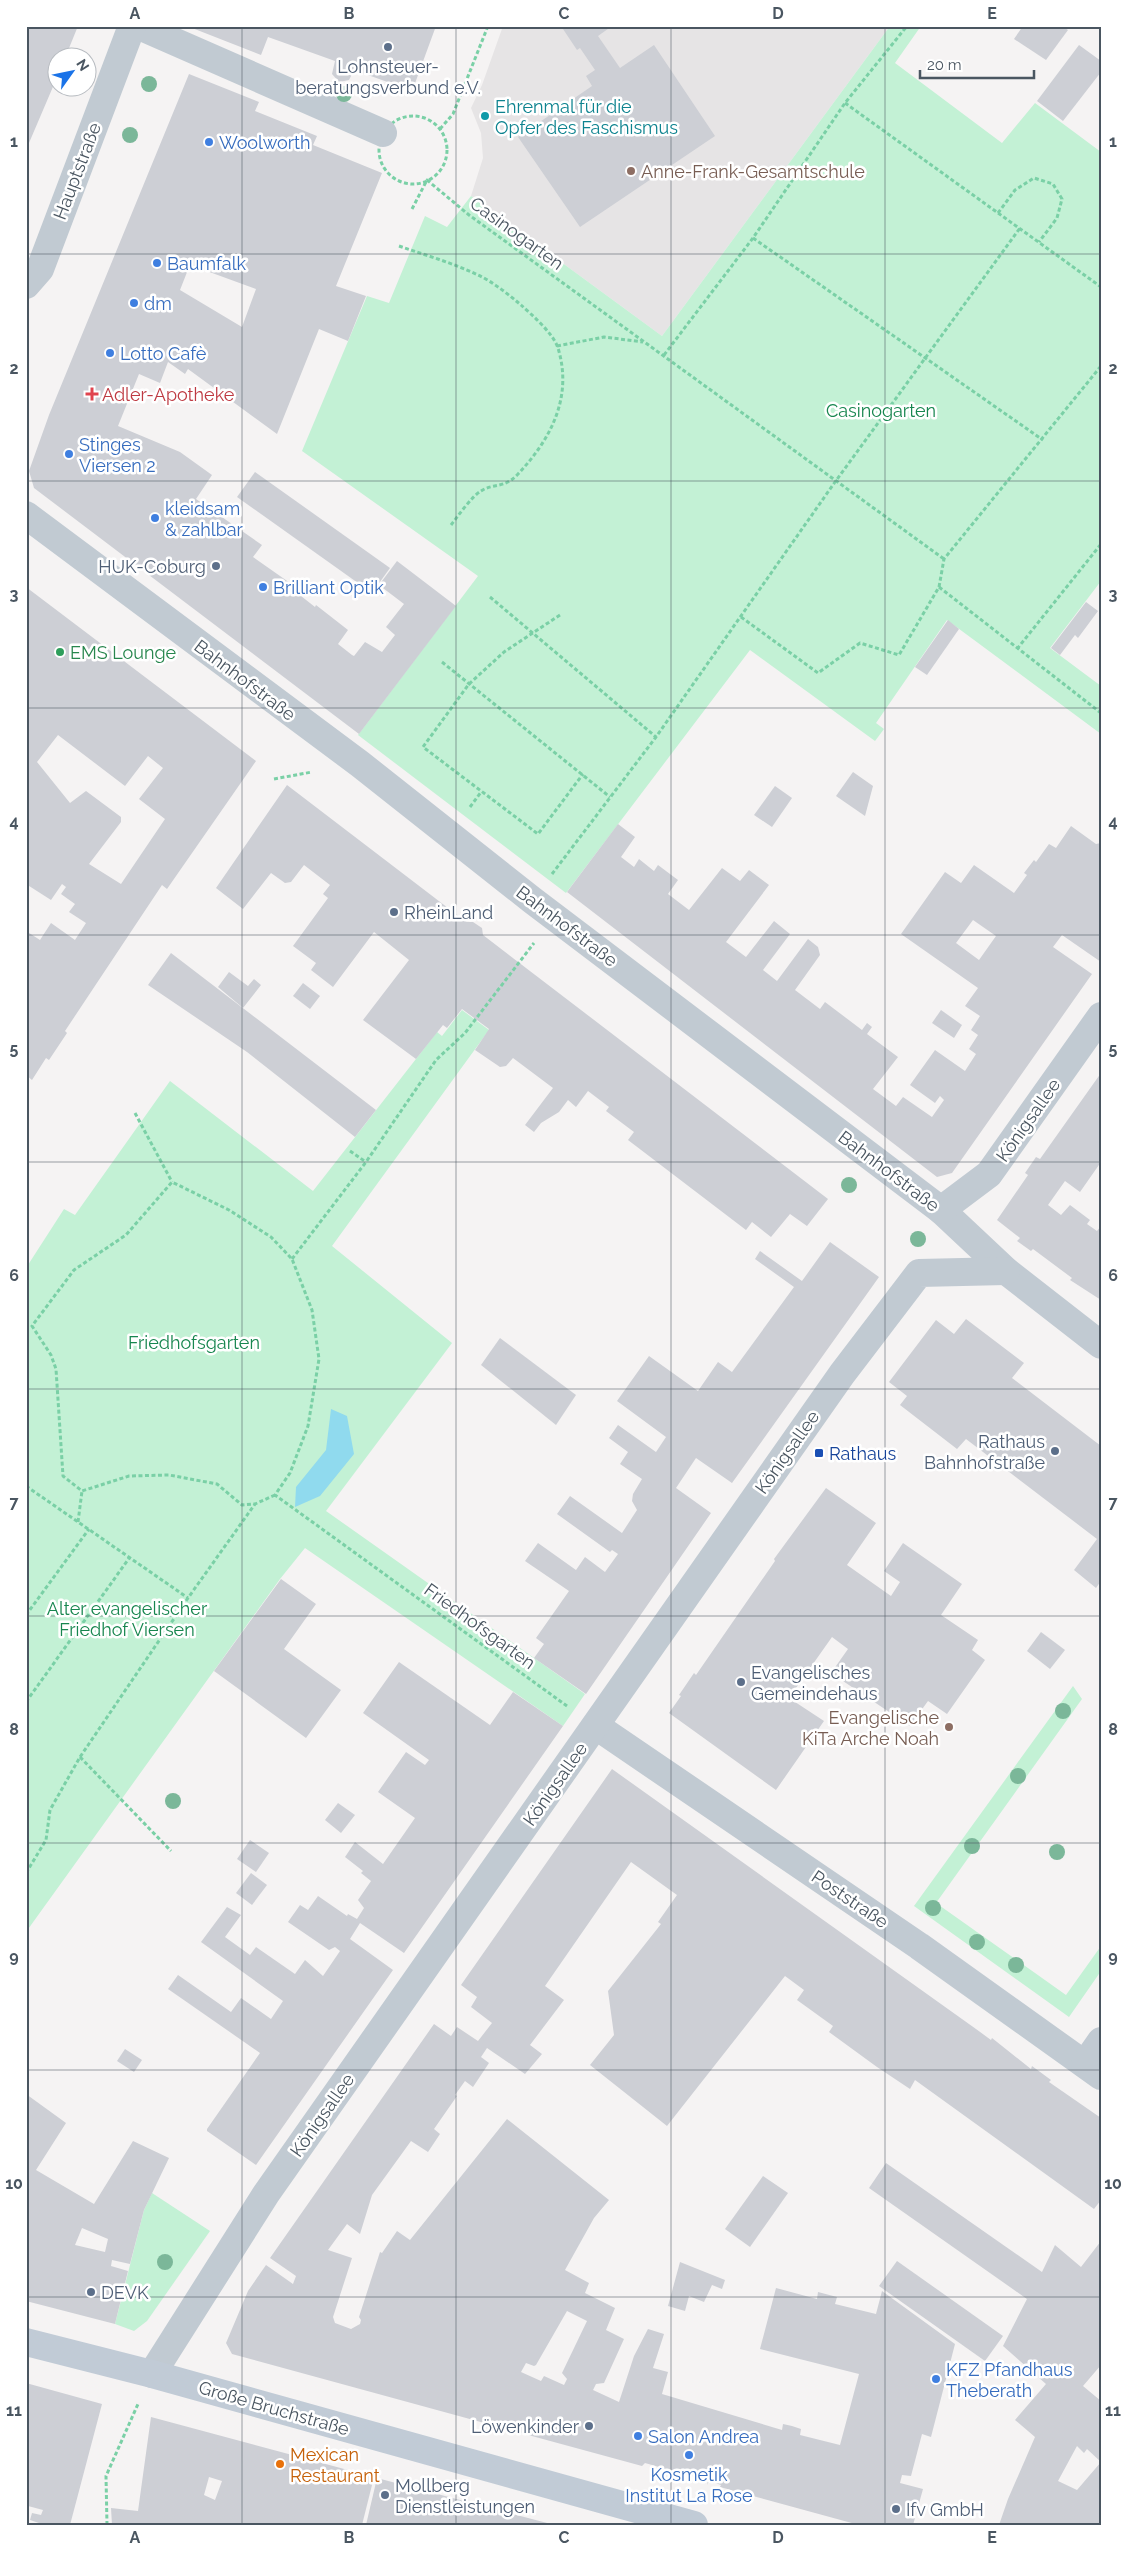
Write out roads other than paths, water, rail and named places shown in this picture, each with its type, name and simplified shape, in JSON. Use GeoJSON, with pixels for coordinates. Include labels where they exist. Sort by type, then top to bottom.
{"type":"FeatureCollection","features":[{"type":"Feature","properties":{"kind":"main road","name":"Große Bruchstraße"},"geometry":{"type":"LineString","coordinates":[[26,2342],[152,2374],[694,2525]]}},
{"type":"Feature","properties":{"kind":"street","name":"Hauptstraße"},"geometry":{"type":"LineString","coordinates":[[26,284],[40,269],[132,26]]}},
{"type":"Feature","properties":{"kind":"street"},"geometry":{"type":"LineString","coordinates":[[139,26],[383,133]]}},
{"type":"Feature","properties":{"kind":"street","name":"Bahnhofstraße"},"geometry":{"type":"LineString","coordinates":[[26,515],[360,764],[554,917],[941,1210],[1006,1272],[1101,1345]]}},
{"type":"Feature","properties":{"kind":"street","name":"Königsallee"},"geometry":{"type":"LineString","coordinates":[[941,1210],[990,1174],[1101,1016]]}},
{"type":"Feature","properties":{"kind":"street","name":"Königsallee"},"geometry":{"type":"LineString","coordinates":[[152,2374],[266,2194],[832,1389],[919,1272],[1006,1272]]}},
{"type":"Feature","properties":{"kind":"street","name":"Poststraße"},"geometry":{"type":"LineString","coordinates":[[596,1726],[919,1946],[1093,2070]]}},
{"type":"Feature","properties":{"kind":"street"},"geometry":{"type":"LineString","coordinates":[[1093,2070],[1101,2041]]}},
{"type":"Feature","properties":{"kind":"water"},"geometry":{"type":"Polygon","coordinates":[[[331,1409],[347,1416],[354,1454],[320,1496],[295,1507],[296,1487],[326,1450],[331,1409]]]}},
{"type":"Feature","properties":{"kind":"place","name":"Lohnsteuer- beratungsverbund e.V."},"geometry":{"type":"Point","coordinates":[388,47]}},
{"type":"Feature","properties":{"kind":"place","name":"Ehrenmal für die Opfer des Faschismus"},"geometry":{"type":"Point","coordinates":[485,116]}},
{"type":"Feature","properties":{"kind":"place","name":"Woolworth"},"geometry":{"type":"Point","coordinates":[209,142]}},
{"type":"Feature","properties":{"kind":"place","name":"Anne-Frank-Gesamtschule"},"geometry":{"type":"Point","coordinates":[631,171]}},
{"type":"Feature","properties":{"kind":"place","name":"Baumfalk"},"geometry":{"type":"Point","coordinates":[157,263]}},
{"type":"Feature","properties":{"kind":"place","name":"dm"},"geometry":{"type":"Point","coordinates":[134,303]}},
{"type":"Feature","properties":{"kind":"place","name":"Lotto Cafè"},"geometry":{"type":"Point","coordinates":[110,353]}},
{"type":"Feature","properties":{"kind":"place","name":"Adler-Apotheke"},"geometry":{"type":"Point","coordinates":[92,394]}},
{"type":"Feature","properties":{"kind":"place","name":"Stinges Viersen 2"},"geometry":{"type":"Point","coordinates":[69,454]}},
{"type":"Feature","properties":{"kind":"place","name":"kleidsam & zahlbar"},"geometry":{"type":"Point","coordinates":[155,518]}},
{"type":"Feature","properties":{"kind":"place","name":"HUK-Coburg"},"geometry":{"type":"Point","coordinates":[216,566]}},
{"type":"Feature","properties":{"kind":"place","name":"Brilliant Optik"},"geometry":{"type":"Point","coordinates":[263,587]}},
{"type":"Feature","properties":{"kind":"place","name":"EMS Lounge"},"geometry":{"type":"Point","coordinates":[60,652]}},
{"type":"Feature","properties":{"kind":"place","name":"RheinLand"},"geometry":{"type":"Point","coordinates":[394,912]}},
{"type":"Feature","properties":{"kind":"place","name":"Rathaus Bahnhofstraße"},"geometry":{"type":"Point","coordinates":[1055,1451]}},
{"type":"Feature","properties":{"kind":"place","name":"Rathaus"},"geometry":{"type":"Point","coordinates":[819,1453]}},
{"type":"Feature","properties":{"kind":"place","name":"Evangelisches Gemeindehaus"},"geometry":{"type":"Point","coordinates":[741,1682]}},
{"type":"Feature","properties":{"kind":"place","name":"Evangelische KiTa Arche Noah"},"geometry":{"type":"Point","coordinates":[949,1727]}},
{"type":"Feature","properties":{"kind":"place","name":"DEVK"},"geometry":{"type":"Point","coordinates":[91,2292]}},
{"type":"Feature","properties":{"kind":"place","name":"KFZ Pfandhaus Theberath"},"geometry":{"type":"Point","coordinates":[936,2379]}},
{"type":"Feature","properties":{"kind":"place","name":"Löwenkinder"},"geometry":{"type":"Point","coordinates":[589,2426]}},
{"type":"Feature","properties":{"kind":"place","name":"Salon Andrea"},"geometry":{"type":"Point","coordinates":[638,2436]}},
{"type":"Feature","properties":{"kind":"place","name":"Kosmetik Institut La Rose"},"geometry":{"type":"Point","coordinates":[689,2455]}},
{"type":"Feature","properties":{"kind":"place","name":"Mexican Restaurant"},"geometry":{"type":"Point","coordinates":[280,2464]}},
{"type":"Feature","properties":{"kind":"place","name":"Mollberg Dienstleistungen"},"geometry":{"type":"Point","coordinates":[385,2495]}},
{"type":"Feature","properties":{"kind":"place","name":"Ifv GmbH"},"geometry":{"type":"Point","coordinates":[896,2509]}},
{"type":"Feature","properties":{"kind":"park label","name":"Casinogarten"},"geometry":{"type":"Point","coordinates":[881,410]}},
{"type":"Feature","properties":{"kind":"park label","name":"Friedhofsgarten"},"geometry":{"type":"Point","coordinates":[194,1342]}},
{"type":"Feature","properties":{"kind":"park label","name":"Alter evangelischer Friedhof Viersen"},"geometry":{"type":"Point","coordinates":[127,1618]}}]}
